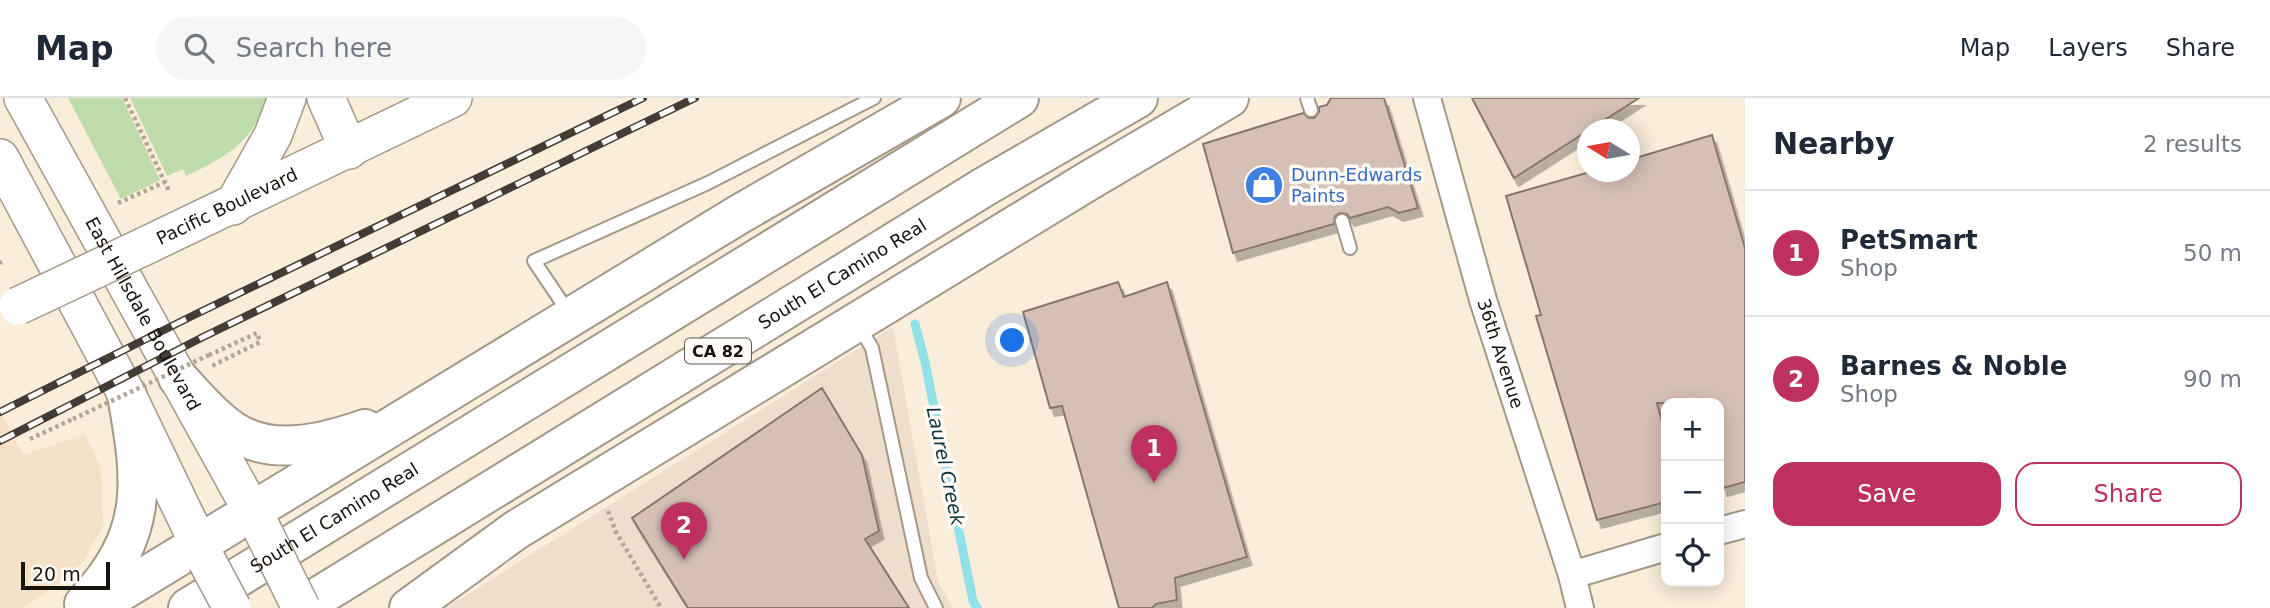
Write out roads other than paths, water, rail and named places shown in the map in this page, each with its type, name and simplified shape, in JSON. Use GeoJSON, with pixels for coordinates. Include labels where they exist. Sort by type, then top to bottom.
{"type":"FeatureCollection","features":[{"type":"Feature","properties":{"kind":"main road","name":"East Hillsdale Boulevard"},"geometry":{"type":"LineString","coordinates":[[23,98],[69,180],[191,374],[300,608]]}},
{"type":"Feature","properties":{"kind":"main road"},"geometry":{"type":"LineString","coordinates":[[47,98],[69,180]]}},
{"type":"Feature","properties":{"kind":"main road"},"geometry":{"type":"LineString","coordinates":[[233,206],[273,135],[287,98]]}},
{"type":"Feature","properties":{"kind":"main road"},"geometry":{"type":"LineString","coordinates":[[326,98],[349,150]]}},
{"type":"Feature","properties":{"kind":"main road","name":"Pacific Boulevard"},"geometry":{"type":"LineString","coordinates":[[9,311],[233,206],[453,98]]}},
{"type":"Feature","properties":{"kind":"main road"},"geometry":{"type":"LineString","coordinates":[[94,608],[204,552],[257,520],[416,411],[738,215],[941,98]]}},
{"type":"Feature","properties":{"kind":"main road","name":"South El Camino Real"},"geometry":{"type":"LineString","coordinates":[[188,608],[1019,98]]}},
{"type":"Feature","properties":{"kind":"main road","name":"South El Camino Real"},"geometry":{"type":"LineString","coordinates":[[300,608],[984,187],[1138,98]]}},
{"type":"Feature","properties":{"kind":"main road"},"geometry":{"type":"LineString","coordinates":[[409,608],[516,530],[1088,180],[1229,98]]}},
{"type":"Feature","properties":{"kind":"main road"},"geometry":{"type":"LineString","coordinates":[[0,158],[127,395],[232,608]]}},
{"type":"Feature","properties":{"kind":"main road"},"geometry":{"type":"LineString","coordinates":[[0,177],[27,210]]}},
{"type":"Feature","properties":{"kind":"main road"},"geometry":{"type":"LineString","coordinates":[[191,374],[217,419],[235,433],[275,446],[296,446],[343,436],[416,411]]}},
{"type":"Feature","properties":{"kind":"main road"},"geometry":{"type":"LineString","coordinates":[[79,608],[111,571],[133,528],[138,475],[136,444],[127,395]]}},
{"type":"Feature","properties":{"kind":"street","name":"36th Avenue"},"geometry":{"type":"LineString","coordinates":[[1427,98],[1483,300],[1572,575],[1580,608]]}},
{"type":"Feature","properties":{"kind":"street"},"geometry":{"type":"LineString","coordinates":[[1724,530],[1745,524]]}},
{"type":"Feature","properties":{"kind":"street"},"geometry":{"type":"LineString","coordinates":[[1572,575],[1661,548]]}},
{"type":"Feature","properties":{"kind":"lane"},"geometry":{"type":"LineString","coordinates":[[571,317],[534,261],[708,183],[874,98]]}},
{"type":"Feature","properties":{"kind":"lane"},"geometry":{"type":"LineString","coordinates":[[1342,221],[1350,248]]}},
{"type":"Feature","properties":{"kind":"lane"},"geometry":{"type":"LineString","coordinates":[[857,322],[872,348],[921,578],[936,608]]}},
{"type":"Feature","properties":{"kind":"waterway","name":"Laurel Creek"},"geometry":{"type":"LineString","coordinates":[[915,324],[973,601],[977,608]]}},
{"type":"Feature","properties":{"kind":"railway"},"geometry":{"type":"LineString","coordinates":[[0,412],[643,98]]}},
{"type":"Feature","properties":{"kind":"railway"},"geometry":{"type":"LineString","coordinates":[[0,441],[203,337],[695,98]]}},
{"type":"Feature","properties":{"kind":"place","name":"Dunn-Edwards Paints"},"geometry":{"type":"Point","coordinates":[1264,185]}},
{"type":"Feature","properties":{"kind":"place","name":"PetSmart"},"geometry":{"type":"Point","coordinates":[1154,483]}},
{"type":"Feature","properties":{"kind":"place","name":"Barnes & Noble"},"geometry":{"type":"Point","coordinates":[684,560]}}]}
